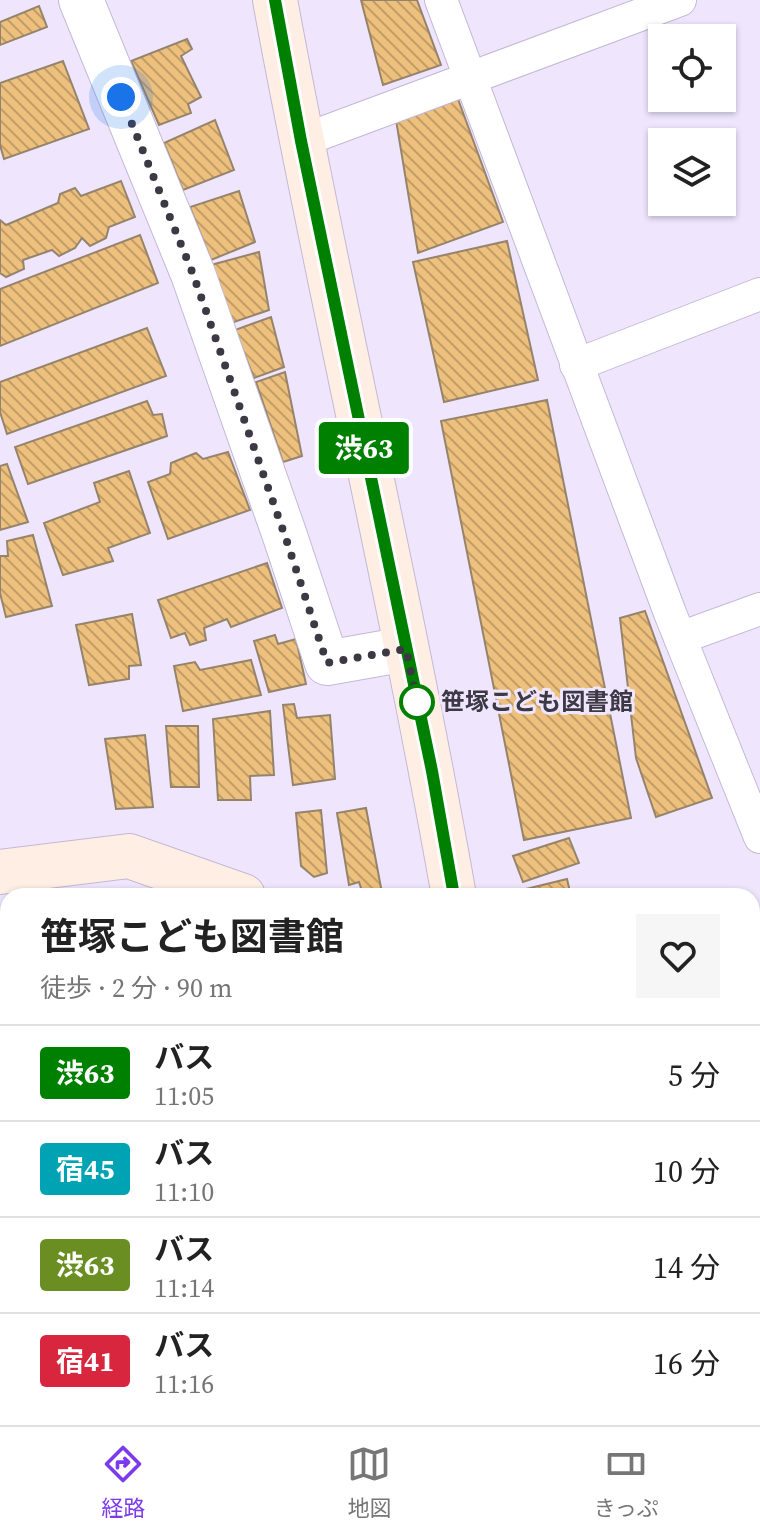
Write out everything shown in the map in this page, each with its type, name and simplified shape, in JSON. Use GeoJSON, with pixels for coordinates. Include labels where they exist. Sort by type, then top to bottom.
{"type":"FeatureCollection","features":[{"type":"Feature","properties":{"kind":"main road"},"geometry":{"type":"LineString","coordinates":[[275,0],[301,141],[432,771],[453,888]]}},
{"type":"Feature","properties":{"kind":"main road"},"geometry":{"type":"LineString","coordinates":[[0,872],[129,856],[220,888]]}},
{"type":"Feature","properties":{"kind":"street"},"geometry":{"type":"LineString","coordinates":[[81,0],[193,274],[327,663],[406,649]]}},
{"type":"Feature","properties":{"kind":"lane"},"geometry":{"type":"LineString","coordinates":[[441,0],[680,638],[760,837]]}},
{"type":"Feature","properties":{"kind":"lane"},"geometry":{"type":"LineString","coordinates":[[301,141],[680,0]]}},
{"type":"Feature","properties":{"kind":"lane"},"geometry":{"type":"LineString","coordinates":[[576,365],[760,294]]}},
{"type":"Feature","properties":{"kind":"lane"},"geometry":{"type":"LineString","coordinates":[[680,638],[760,609]]}},
{"type":"Feature","properties":{"kind":"building"},"geometry":{"type":"Polygon","coordinates":[[[361,0],[417,0],[441,65],[383,85],[361,0]]]}},
{"type":"Feature","properties":{"kind":"building"},"geometry":{"type":"Polygon","coordinates":[[[39,6],[47,27],[0,45],[0,22],[39,6]]]}},
{"type":"Feature","properties":{"kind":"building"},"geometry":{"type":"Polygon","coordinates":[[[187,39],[192,49],[181,56],[201,97],[188,104],[191,113],[159,125],[131,61],[187,39]]]}},
{"type":"Feature","properties":{"kind":"building"},"geometry":{"type":"Polygon","coordinates":[[[63,61],[89,129],[4,159],[0,145],[0,83],[63,61]]]}},
{"type":"Feature","properties":{"kind":"building"},"geometry":{"type":"Polygon","coordinates":[[[458,99],[503,222],[418,253],[396,120],[458,99]]]}},
{"type":"Feature","properties":{"kind":"building"},"geometry":{"type":"Polygon","coordinates":[[[215,120],[234,170],[183,190],[164,143],[215,120]]]}},
{"type":"Feature","properties":{"kind":"building"},"geometry":{"type":"Polygon","coordinates":[[[121,181],[135,217],[109,227],[106,238],[90,246],[82,238],[75,248],[59,256],[52,250],[23,260],[24,269],[6,277],[0,273],[0,220],[6,225],[58,203],[60,194],[75,188],[81,196],[121,181]]]}},
{"type":"Feature","properties":{"kind":"building"},"geometry":{"type":"Polygon","coordinates":[[[239,191],[255,242],[211,260],[190,207],[239,191]]]}},
{"type":"Feature","properties":{"kind":"building"},"geometry":{"type":"Polygon","coordinates":[[[140,235],[158,283],[0,346],[0,289],[140,235]]]}},
{"type":"Feature","properties":{"kind":"building"},"geometry":{"type":"Polygon","coordinates":[[[507,241],[538,380],[444,402],[413,262],[507,241]]]}},
{"type":"Feature","properties":{"kind":"building"},"geometry":{"type":"Polygon","coordinates":[[[259,252],[269,310],[231,323],[211,265],[259,252]]]}},
{"type":"Feature","properties":{"kind":"building"},"geometry":{"type":"Polygon","coordinates":[[[271,317],[284,367],[254,378],[235,330],[271,317]]]}},
{"type":"Feature","properties":{"kind":"building"},"geometry":{"type":"Polygon","coordinates":[[[147,328],[166,376],[7,434],[0,412],[0,382],[147,328]]]}},
{"type":"Feature","properties":{"kind":"building"},"geometry":{"type":"Polygon","coordinates":[[[285,372],[302,456],[283,462],[256,382],[285,372]]]}},
{"type":"Feature","properties":{"kind":"building"},"geometry":{"type":"Polygon","coordinates":[[[547,400],[631,818],[524,840],[441,421],[547,400]]]}},
{"type":"Feature","properties":{"kind":"building"},"geometry":{"type":"Polygon","coordinates":[[[147,401],[153,415],[162,414],[167,436],[28,484],[15,447],[147,401]]]}},
{"type":"Feature","properties":{"kind":"building"},"geometry":{"type":"Polygon","coordinates":[[[228,452],[250,510],[168,539],[148,482],[170,474],[171,463],[196,453],[203,459],[228,452]]]}},
{"type":"Feature","properties":{"kind":"building"},"geometry":{"type":"Polygon","coordinates":[[[7,464],[28,522],[0,530],[0,466],[7,464]]]}},
{"type":"Feature","properties":{"kind":"building"},"geometry":{"type":"Polygon","coordinates":[[[129,471],[150,533],[108,548],[113,561],[63,575],[44,523],[100,502],[94,483],[129,471]]]}},
{"type":"Feature","properties":{"kind":"building"},"geometry":{"type":"Polygon","coordinates":[[[33,535],[52,606],[6,617],[0,593],[0,556],[8,556],[7,541],[33,535]]]}},
{"type":"Feature","properties":{"kind":"building"},"geometry":{"type":"Polygon","coordinates":[[[267,563],[282,608],[231,627],[227,619],[204,628],[206,640],[190,645],[185,633],[171,638],[158,600],[267,563]]]}},
{"type":"Feature","properties":{"kind":"building"},"geometry":{"type":"Polygon","coordinates":[[[645,611],[712,798],[656,817],[636,758],[620,618],[645,611]]]}},
{"type":"Feature","properties":{"kind":"building"},"geometry":{"type":"Polygon","coordinates":[[[132,614],[141,665],[129,666],[129,679],[89,685],[76,625],[132,614]]]}},
{"type":"Feature","properties":{"kind":"building"},"geometry":{"type":"Polygon","coordinates":[[[275,635],[278,644],[296,639],[306,684],[269,692],[254,641],[275,635]]]}},
{"type":"Feature","properties":{"kind":"building"},"geometry":{"type":"Polygon","coordinates":[[[251,660],[261,695],[183,711],[174,666],[195,662],[200,670],[251,660]]]}},
{"type":"Feature","properties":{"kind":"building"},"geometry":{"type":"Polygon","coordinates":[[[294,704],[297,718],[330,715],[335,779],[293,785],[283,705],[294,704]]]}},
{"type":"Feature","properties":{"kind":"building"},"geometry":{"type":"Polygon","coordinates":[[[270,711],[274,775],[250,776],[251,800],[218,800],[213,719],[270,711]]]}},
{"type":"Feature","properties":{"kind":"building"},"geometry":{"type":"Polygon","coordinates":[[[166,726],[198,726],[199,787],[171,787],[166,726]]]}},
{"type":"Feature","properties":{"kind":"building"},"geometry":{"type":"Polygon","coordinates":[[[145,735],[153,807],[116,809],[105,739],[145,735]]]}},
{"type":"Feature","properties":{"kind":"building"},"geometry":{"type":"Polygon","coordinates":[[[366,808],[381,888],[361,888],[359,882],[349,885],[337,813],[366,808]]]}},
{"type":"Feature","properties":{"kind":"building"},"geometry":{"type":"Polygon","coordinates":[[[321,810],[327,873],[314,877],[301,866],[296,813],[321,810]]]}},
{"type":"Feature","properties":{"kind":"building"},"geometry":{"type":"Polygon","coordinates":[[[569,838],[579,863],[523,882],[513,856],[569,838]]]}},
{"type":"Feature","properties":{"kind":"building"},"geometry":{"type":"Polygon","coordinates":[[[567,879],[569,888],[530,888],[567,879]]]}},
{"type":"Feature","properties":{"kind":"bus line","name":"渋63"},"geometry":{"type":"LineString","coordinates":[[275,0],[301,141],[432,771],[453,888]]}},
{"type":"Feature","properties":{"kind":"place","name":"笹塚こども図書館"},"geometry":{"type":"Point","coordinates":[417,702]}},
{"type":"Feature","properties":{"kind":"route"},"geometry":{"type":"LineString","coordinates":[[121,97],[193,274],[327,663],[406,649],[419,710],[417,702]]}}]}
